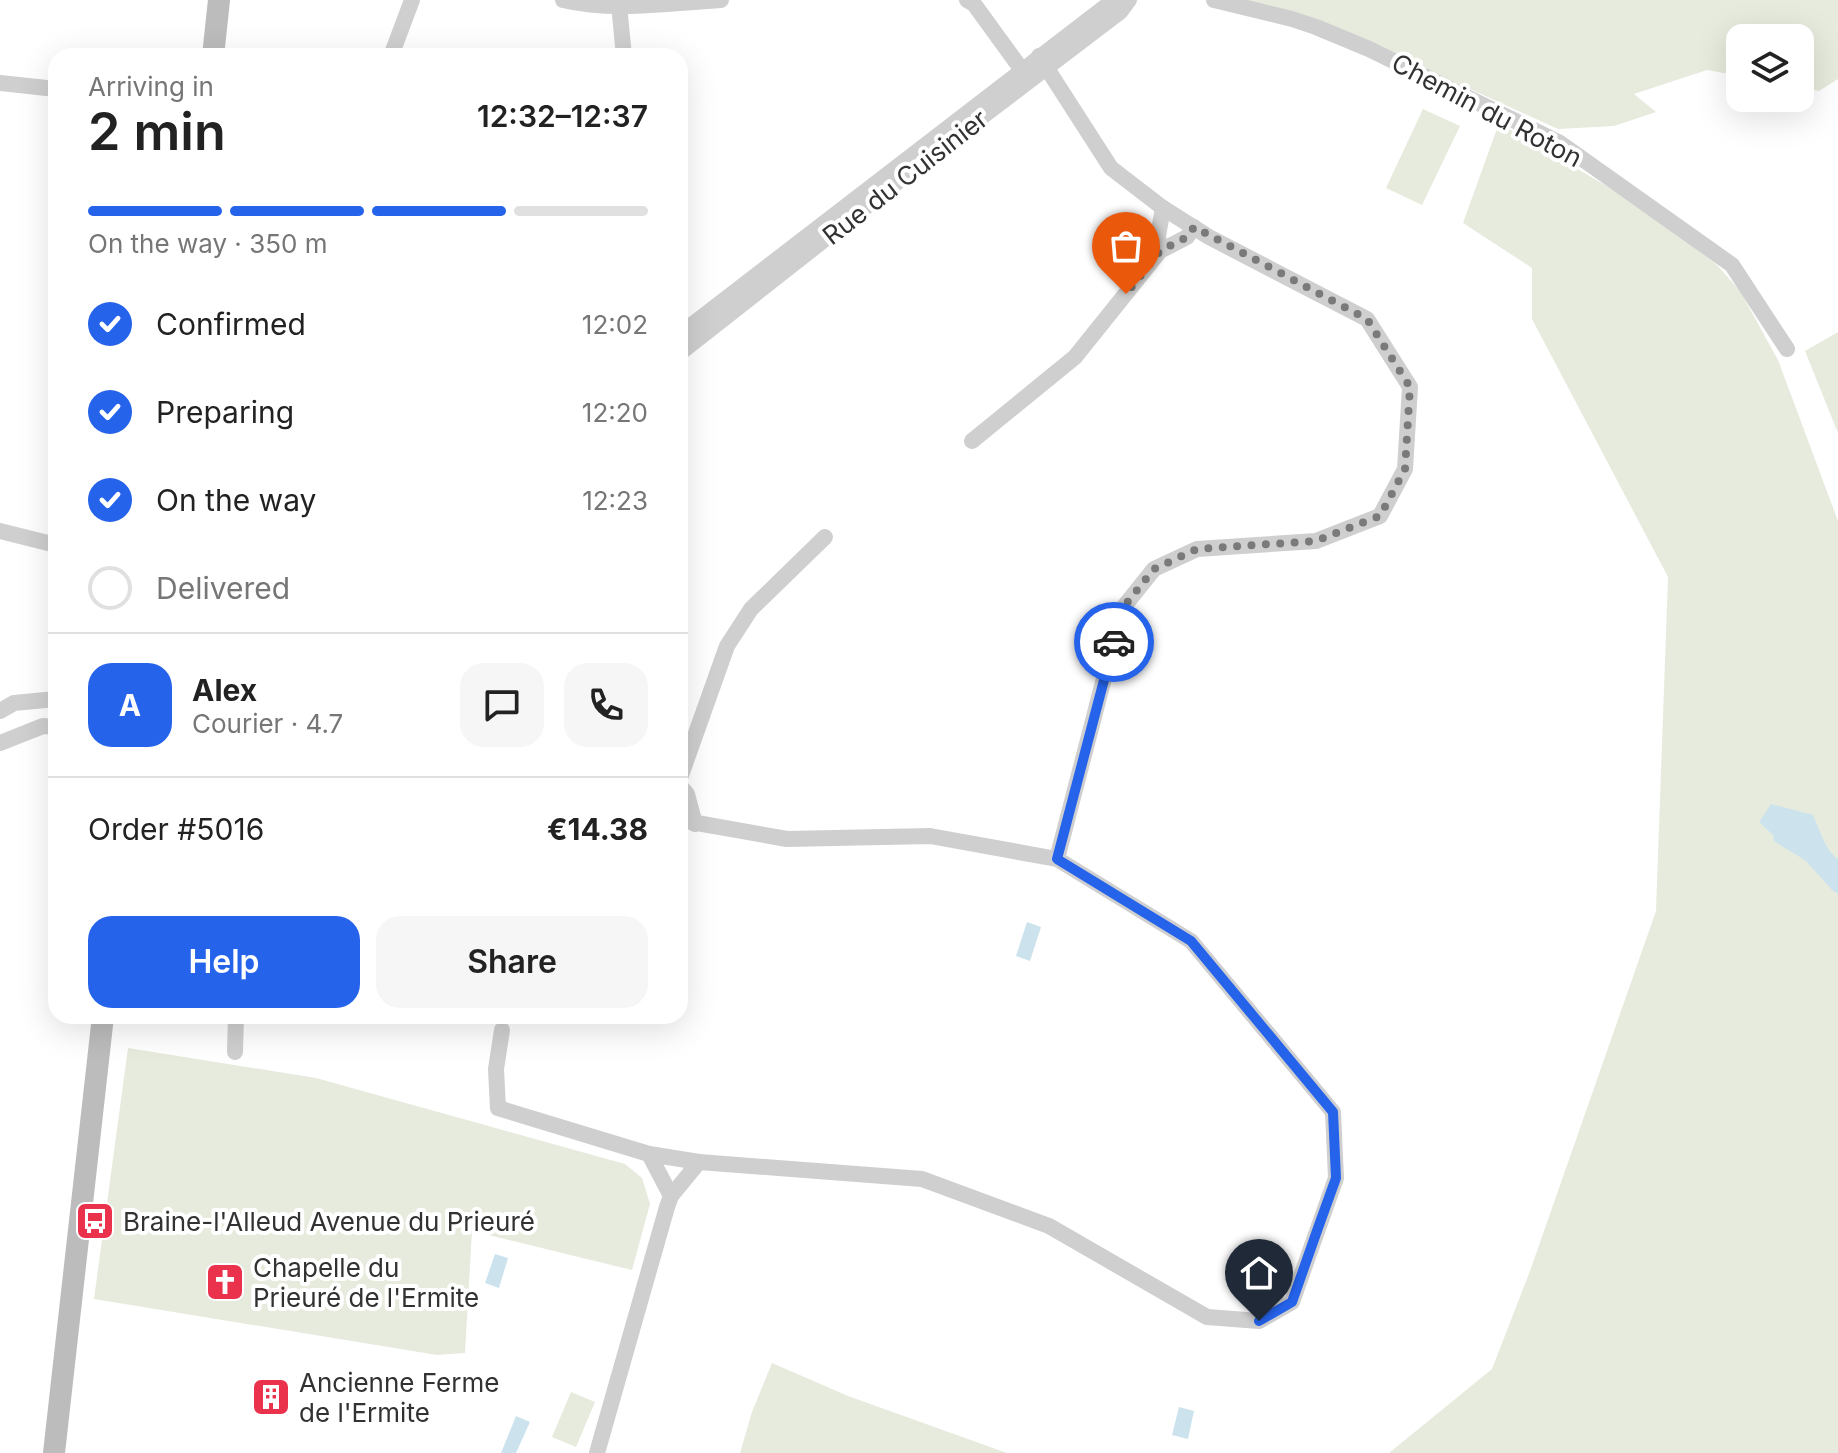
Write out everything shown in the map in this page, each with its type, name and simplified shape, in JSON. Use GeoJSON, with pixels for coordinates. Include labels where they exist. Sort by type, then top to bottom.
{"type":"FeatureCollection","features":[{"type":"Feature","properties":{"kind":"main road"},"geometry":{"type":"LineString","coordinates":[[214,48],[219,0]]}},
{"type":"Feature","properties":{"kind":"main road"},"geometry":{"type":"LineString","coordinates":[[54,1453],[102,1024]]}},
{"type":"Feature","properties":{"kind":"street"},"geometry":{"type":"LineString","coordinates":[[394,48],[412,0]]}},
{"type":"Feature","properties":{"kind":"street"},"geometry":{"type":"LineString","coordinates":[[563,0],[579,4],[619,5],[721,0]]}},
{"type":"Feature","properties":{"kind":"street"},"geometry":{"type":"LineString","coordinates":[[967,0],[974,4],[1026,76]]}},
{"type":"Feature","properties":{"kind":"street","name":"Rue du Cuisinier"},"geometry":{"type":"LineString","coordinates":[[1043,63],[1114,0]]}},
{"type":"Feature","properties":{"kind":"street","name":"Rue du Cuisinier"},"geometry":{"type":"LineString","coordinates":[[688,328],[1043,63],[1120,12],[1129,0]]}},
{"type":"Feature","properties":{"kind":"street","name":"Chemin du Roton"},"geometry":{"type":"LineString","coordinates":[[1214,0],[1316,27],[1369,49],[1560,143],[1732,265],[1787,349]]}},
{"type":"Feature","properties":{"kind":"street"},"geometry":{"type":"LineString","coordinates":[[619,5],[623,48]]}},
{"type":"Feature","properties":{"kind":"street"},"geometry":{"type":"LineString","coordinates":[[1043,63],[1111,168],[1163,208],[1194,227],[1367,319],[1410,387],[1405,469],[1380,516],[1316,541],[1197,549],[1154,569],[1122,609],[1057,859]]}},
{"type":"Feature","properties":{"kind":"street","name":"Rue du Cuisinier"},"geometry":{"type":"LineString","coordinates":[[688,347],[941,148],[1026,76]]}},
{"type":"Feature","properties":{"kind":"street"},"geometry":{"type":"LineString","coordinates":[[0,83],[48,88]]}},
{"type":"Feature","properties":{"kind":"street"},"geometry":{"type":"LineString","coordinates":[[1160,251],[1158,236],[1163,208]]}},
{"type":"Feature","properties":{"kind":"street"},"geometry":{"type":"LineString","coordinates":[[972,441],[1075,357],[1160,251],[1187,237],[1194,227]]}},
{"type":"Feature","properties":{"kind":"street"},"geometry":{"type":"LineString","coordinates":[[0,531],[48,543]]}},
{"type":"Feature","properties":{"kind":"street"},"geometry":{"type":"LineString","coordinates":[[688,756],[727,646],[751,609],[825,537]]}},
{"type":"Feature","properties":{"kind":"street"},"geometry":{"type":"LineString","coordinates":[[0,711],[14,703],[48,700]]}},
{"type":"Feature","properties":{"kind":"street"},"geometry":{"type":"LineString","coordinates":[[0,743],[48,726]]}},
{"type":"Feature","properties":{"kind":"street"},"geometry":{"type":"LineString","coordinates":[[502,1030],[496,1069],[498,1108],[649,1154],[699,1162],[922,1179],[1049,1226],[1207,1317],[1259,1321],[1292,1302],[1336,1178],[1333,1112],[1191,941],[1057,859],[930,836],[787,839],[688,822],[688,799]]}},
{"type":"Feature","properties":{"kind":"street"},"geometry":{"type":"LineString","coordinates":[[235,1052],[236,1024]]}},
{"type":"Feature","properties":{"kind":"street"},"geometry":{"type":"LineString","coordinates":[[649,1154],[671,1196]]}},
{"type":"Feature","properties":{"kind":"street"},"geometry":{"type":"LineString","coordinates":[[597,1453],[671,1196],[699,1162]]}},
{"type":"Feature","properties":{"kind":"shaded area"},"geometry":{"type":"Polygon","coordinates":[[[1244,0],[1838,0],[1838,79],[1819,91],[1814,90],[1814,24],[1726,24],[1726,73],[1707,70],[1634,94],[1656,112],[1614,126],[1558,129],[1356,37],[1244,0]]]}},
{"type":"Feature","properties":{"kind":"shaded area"},"geometry":{"type":"Polygon","coordinates":[[[1423,109],[1460,126],[1422,205],[1386,188],[1423,109]]]}},
{"type":"Feature","properties":{"kind":"shaded area"},"geometry":{"type":"Polygon","coordinates":[[[1499,123],[1634,202],[1716,264],[1740,291],[1778,360],[1838,521],[1838,1453],[1389,1453],[1492,1369],[1530,1271],[1656,911],[1668,577],[1532,319],[1532,268],[1463,223],[1499,123]]]}},
{"type":"Feature","properties":{"kind":"shaded area"},"geometry":{"type":"Polygon","coordinates":[[[1838,332],[1838,433],[1805,351],[1838,332]]]}},
{"type":"Feature","properties":{"kind":"shaded area"},"geometry":{"type":"Polygon","coordinates":[[[128,1048],[316,1078],[625,1164],[642,1178],[650,1204],[632,1270],[472,1231],[465,1353],[437,1355],[94,1299],[128,1048]]]}},
{"type":"Feature","properties":{"kind":"shaded area"},"geometry":{"type":"Polygon","coordinates":[[[772,1363],[848,1396],[1007,1453],[740,1453],[752,1412],[772,1363]]]}},
{"type":"Feature","properties":{"kind":"shaded area"},"geometry":{"type":"Polygon","coordinates":[[[571,1392],[595,1402],[576,1447],[552,1437],[571,1392]]]}},
{"type":"Feature","properties":{"kind":"water"},"geometry":{"type":"Polygon","coordinates":[[[1771,804],[1813,815],[1826,845],[1838,859],[1838,893],[1806,861],[1774,841],[1773,835],[1759,822],[1771,804]]]}},
{"type":"Feature","properties":{"kind":"water"},"geometry":{"type":"Polygon","coordinates":[[[1027,922],[1041,927],[1030,961],[1016,956],[1027,922]]]}},
{"type":"Feature","properties":{"kind":"water"},"geometry":{"type":"Polygon","coordinates":[[[495,1254],[508,1258],[499,1288],[485,1283],[495,1254]]]}},
{"type":"Feature","properties":{"kind":"water"},"geometry":{"type":"Polygon","coordinates":[[[1179,1407],[1194,1411],[1188,1439],[1172,1435],[1179,1407]]]}},
{"type":"Feature","properties":{"kind":"water"},"geometry":{"type":"Polygon","coordinates":[[[516,1416],[530,1422],[516,1453],[501,1453],[516,1416]]]}},
{"type":"Feature","properties":{"kind":"way so far"},"geometry":{"type":"LineString","coordinates":[[1114,642],[1122,609],[1154,569],[1197,549],[1316,541],[1380,516],[1405,469],[1410,387],[1367,319],[1194,227],[1187,237],[1160,251],[1126,294]]}},
{"type":"Feature","properties":{"kind":"place","name":"Braine-l'Alleud Avenue du Prieuré"},"geometry":{"type":"Point","coordinates":[95,1221]}},
{"type":"Feature","properties":{"kind":"place","name":"Chapelle du Prieuré de l'Ermite"},"geometry":{"type":"Point","coordinates":[225,1282]}},
{"type":"Feature","properties":{"kind":"place","name":"Ancienne Ferme de l'Ermite"},"geometry":{"type":"Point","coordinates":[271,1397]}},
{"type":"Feature","properties":{"kind":"route"},"geometry":{"type":"LineString","coordinates":[[1114,642],[1057,859],[1191,941],[1333,1112],[1336,1178],[1292,1302],[1259,1321]]}}]}
